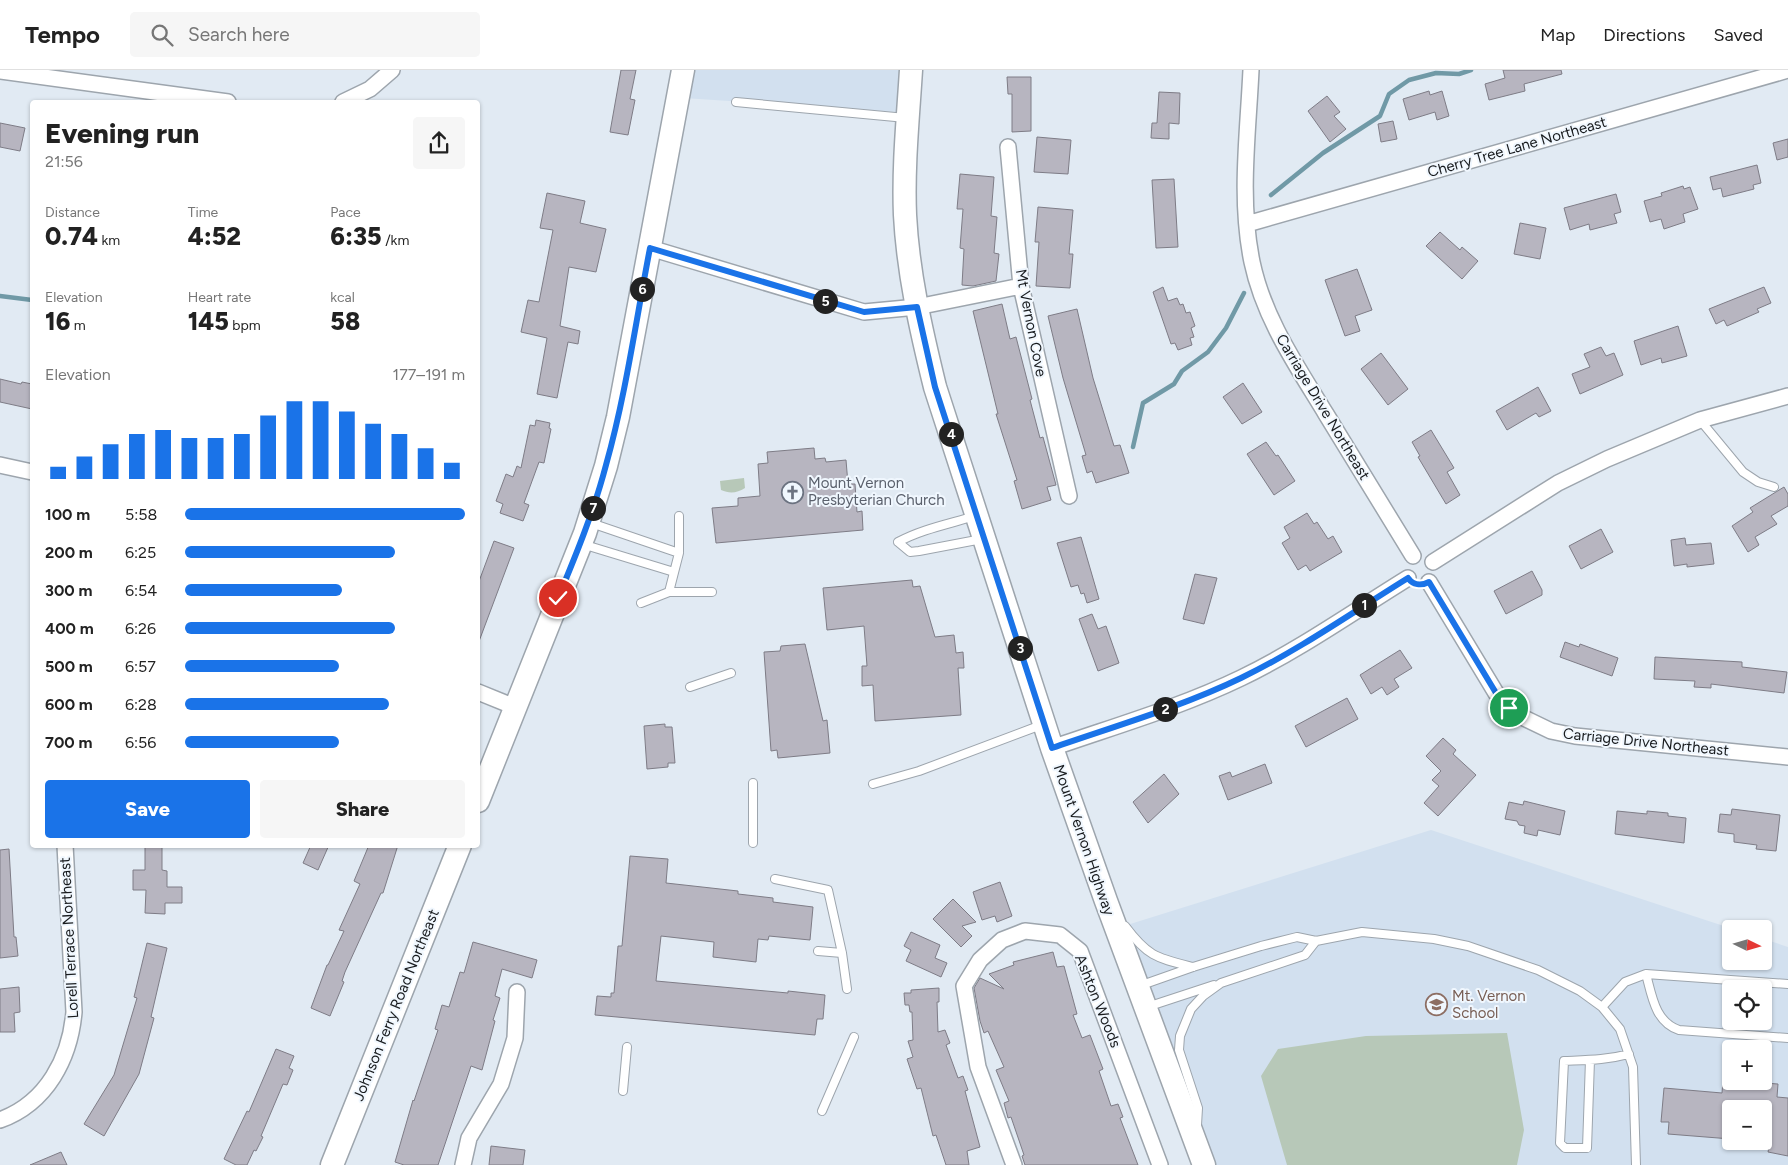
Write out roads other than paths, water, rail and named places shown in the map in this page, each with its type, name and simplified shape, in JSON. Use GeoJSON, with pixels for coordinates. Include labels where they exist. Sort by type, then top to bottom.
{"type":"FeatureCollection","features":[{"type":"Feature","properties":{"kind":"main road"},"geometry":{"type":"LineString","coordinates":[[480,796],[580,544],[606,466],[618,417],[683,70]]}},
{"type":"Feature","properties":{"kind":"main road","name":"Mount Vernon Highway"},"geometry":{"type":"LineString","coordinates":[[911,70],[905,214],[911,278],[935,387],[1052,748],[1137,987],[1204,1165]]}},
{"type":"Feature","properties":{"kind":"main road","name":"Johnson Ferry Road Northeast"},"geometry":{"type":"LineString","coordinates":[[332,1165],[459,848]]}},
{"type":"Feature","properties":{"kind":"street"},"geometry":{"type":"LineString","coordinates":[[347,100],[370,89],[392,70]]}},
{"type":"Feature","properties":{"kind":"street","name":"Carriage Drive Northeast"},"geometry":{"type":"LineString","coordinates":[[1251,70],[1245,180],[1247,224],[1252,262],[1259,288],[1280,339],[1413,556]]}},
{"type":"Feature","properties":{"kind":"street","name":"Cherry Tree Lane Northeast"},"geometry":{"type":"LineString","coordinates":[[1247,224],[1788,70]]}},
{"type":"Feature","properties":{"kind":"street"},"geometry":{"type":"LineString","coordinates":[[0,71],[213,100]]}},
{"type":"Feature","properties":{"kind":"street","name":"Mt Vernon Cove"},"geometry":{"type":"LineString","coordinates":[[1008,147],[1021,286],[1069,496]]}},
{"type":"Feature","properties":{"kind":"street"},"geometry":{"type":"LineString","coordinates":[[650,248],[864,312],[917,307],[1021,286]]}},
{"type":"Feature","properties":{"kind":"street"},"geometry":{"type":"LineString","coordinates":[[1433,562],[1558,483],[1607,458],[1700,420],[1788,396]]}},
{"type":"Feature","properties":{"kind":"street"},"geometry":{"type":"LineString","coordinates":[[0,465],[30,472]]}},
{"type":"Feature","properties":{"kind":"street"},"geometry":{"type":"LineString","coordinates":[[1413,556],[1426,556],[1433,562],[1435,576],[1429,582],[1418,584],[1413,583],[1408,578],[1405,570],[1413,556]]}},
{"type":"Feature","properties":{"kind":"street"},"geometry":{"type":"LineString","coordinates":[[1052,748],[1184,702],[1241,678],[1292,650],[1408,578]]}},
{"type":"Feature","properties":{"kind":"street","name":"Carriage Drive Northeast"},"geometry":{"type":"LineString","coordinates":[[1429,582],[1496,693],[1509,708],[1530,721],[1551,731],[1575,736],[1788,757]]}},
{"type":"Feature","properties":{"kind":"street"},"geometry":{"type":"LineString","coordinates":[[480,693],[515,707]]}},
{"type":"Feature","properties":{"kind":"street","name":"Lorell Terrace Northeast"},"geometry":{"type":"LineString","coordinates":[[0,1120],[22,1109],[48,1085],[60,1068],[68,1050],[74,1012],[65,848]]}},
{"type":"Feature","properties":{"kind":"street","name":"Ashton Woods"},"geometry":{"type":"LineString","coordinates":[[1014,1165],[978,1067],[964,986],[980,960],[1002,940],[1025,931],[1060,935],[1080,951],[1160,1165]]}},
{"type":"Feature","properties":{"kind":"street"},"geometry":{"type":"LineString","coordinates":[[462,1165],[469,1138],[501,1084],[504,1075],[515,1038],[517,992]]}},
{"type":"Feature","properties":{"kind":"lane"},"geometry":{"type":"LineString","coordinates":[[736,102],[908,118]]}},
{"type":"Feature","properties":{"kind":"lane"},"geometry":{"type":"LineString","coordinates":[[1700,420],[1743,472],[1758,482],[1774,487]]}},
{"type":"Feature","properties":{"kind":"lane"},"geometry":{"type":"LineString","coordinates":[[669,592],[679,553],[679,516]]}},
{"type":"Feature","properties":{"kind":"lane"},"geometry":{"type":"LineString","coordinates":[[977,516],[940,528],[916,532],[898,542],[910,552],[920,552],[984,539]]}},
{"type":"Feature","properties":{"kind":"lane"},"geometry":{"type":"LineString","coordinates":[[588,522],[679,553]]}},
{"type":"Feature","properties":{"kind":"lane"},"geometry":{"type":"LineString","coordinates":[[580,544],[674,572]]}},
{"type":"Feature","properties":{"kind":"lane"},"geometry":{"type":"LineString","coordinates":[[641,603],[669,592],[712,592]]}},
{"type":"Feature","properties":{"kind":"lane"},"geometry":{"type":"LineString","coordinates":[[690,687],[731,673]]}},
{"type":"Feature","properties":{"kind":"lane"},"geometry":{"type":"LineString","coordinates":[[873,784],[919,771],[1044,724]]}},
{"type":"Feature","properties":{"kind":"lane"},"geometry":{"type":"LineString","coordinates":[[753,783],[753,843]]}},
{"type":"Feature","properties":{"kind":"lane"},"geometry":{"type":"LineString","coordinates":[[775,879],[828,890],[842,953],[847,989]]}},
{"type":"Feature","properties":{"kind":"lane"},"geometry":{"type":"LineString","coordinates":[[1106,901],[1138,944],[1158,958],[1193,967]]}},
{"type":"Feature","properties":{"kind":"lane"},"geometry":{"type":"LineString","coordinates":[[1137,987],[1260,946],[1297,937],[1316,941],[1362,932],[1434,939],[1468,946],[1538,970],[1580,991],[1602,1007],[1620,1029],[1633,1067],[1636,1165]]}},
{"type":"Feature","properties":{"kind":"lane"},"geometry":{"type":"LineString","coordinates":[[1145,1008],[1305,955],[1316,941]]}},
{"type":"Feature","properties":{"kind":"lane"},"geometry":{"type":"LineString","coordinates":[[818,951],[842,953]]}},
{"type":"Feature","properties":{"kind":"lane"},"geometry":{"type":"LineString","coordinates":[[1602,1007],[1625,982],[1646,974],[1788,984]]}},
{"type":"Feature","properties":{"kind":"lane"},"geometry":{"type":"LineString","coordinates":[[1646,974],[1658,1013],[1671,1027],[1679,1030],[1788,1038]]}},
{"type":"Feature","properties":{"kind":"lane"},"geometry":{"type":"LineString","coordinates":[[1195,1142],[1198,1108],[1179,1050],[1180,1036],[1191,1009],[1203,996],[1221,983]]}},
{"type":"Feature","properties":{"kind":"lane"},"geometry":{"type":"LineString","coordinates":[[822,1111],[854,1037]]}},
{"type":"Feature","properties":{"kind":"lane"},"geometry":{"type":"LineString","coordinates":[[623,1091],[627,1047]]}},
{"type":"Feature","properties":{"kind":"lane"},"geometry":{"type":"LineString","coordinates":[[1590,1060],[1587,1148],[1565,1148],[1560,1143],[1564,1061],[1609,1059],[1629,1054]]}},
{"type":"Feature","properties":{"kind":"waterway"},"geometry":{"type":"LineString","coordinates":[[1271,195],[1323,153],[1380,116],[1389,94],[1409,80],[1436,73],[1459,74],[1471,70]]}},
{"type":"Feature","properties":{"kind":"waterway"},"geometry":{"type":"LineString","coordinates":[[1133,447],[1143,403],[1174,384],[1182,371],[1208,352],[1226,328],[1244,293]]}},
{"type":"Feature","properties":{"kind":"waterway"},"geometry":{"type":"LineString","coordinates":[[0,296],[30,300]]}},
{"type":"Feature","properties":{"kind":"place","name":"Mount Vernon Presbyterian Church"},"geometry":{"type":"Point","coordinates":[792,492]}},
{"type":"Feature","properties":{"kind":"place","name":"Mt. Vernon School"},"geometry":{"type":"Point","coordinates":[1436,1005]}}]}
